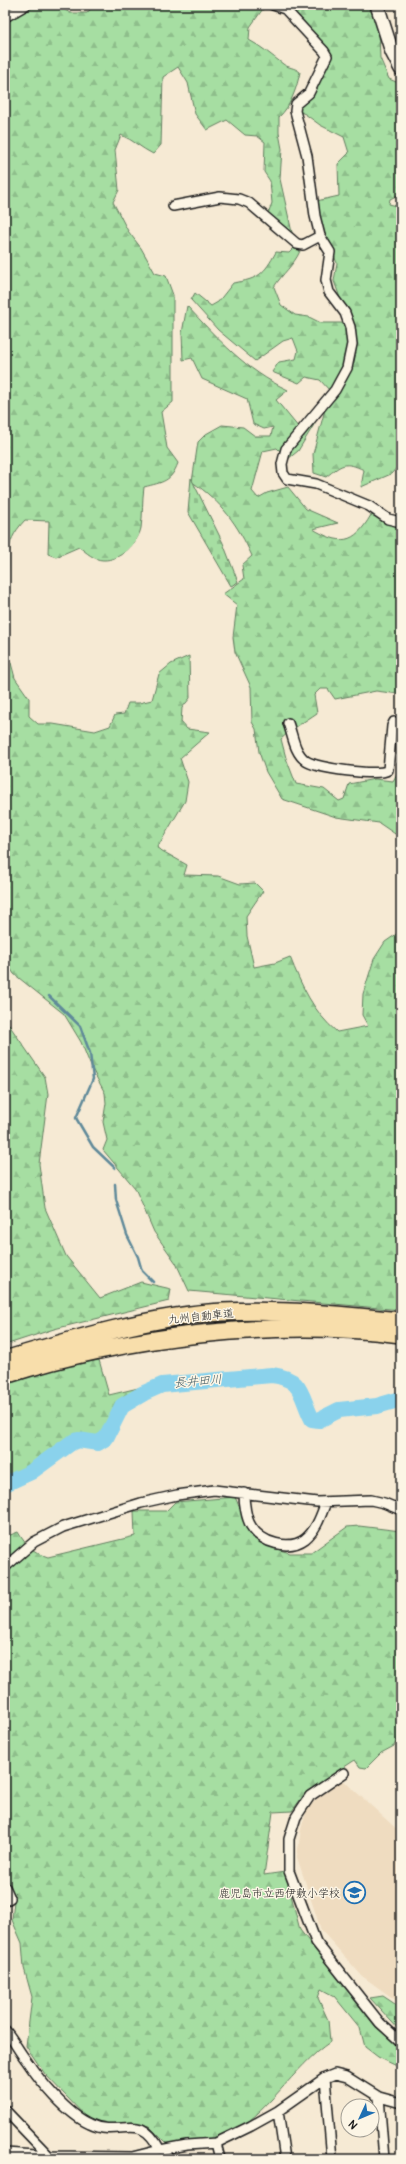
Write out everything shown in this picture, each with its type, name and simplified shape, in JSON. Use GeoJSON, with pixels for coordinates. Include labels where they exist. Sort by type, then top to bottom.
{"type":"FeatureCollection","features":[{"type":"Feature","properties":{"kind":"highway","name":"九州自動車道"},"geometry":{"type":"LineString","coordinates":[[5,1360],[135,1325],[188,1315],[223,1312],[315,1314],[401,1321]]}},
{"type":"Feature","properties":{"kind":"highway","name":"九州自動車道"},"geometry":{"type":"LineString","coordinates":[[5,1375],[32,1366],[90,1353],[200,1334],[252,1330],[320,1330],[377,1331],[401,1334]]}},
{"type":"Feature","properties":{"kind":"street"},"geometry":{"type":"LineString","coordinates":[[5,17],[26,5]]}},
{"type":"Feature","properties":{"kind":"street"},"geometry":{"type":"LineString","coordinates":[[273,5],[285,9],[324,51],[326,56],[309,93],[296,104],[295,111],[307,156],[312,200],[320,236],[330,252],[326,280],[329,292],[345,313],[350,327],[352,344],[348,368],[335,390],[286,449],[282,464],[283,473],[287,479],[316,484],[369,506],[388,519],[401,522]]}},
{"type":"Feature","properties":{"kind":"street"},"geometry":{"type":"LineString","coordinates":[[377,5],[392,52],[401,69]]}},
{"type":"Feature","properties":{"kind":"street"},"geometry":{"type":"LineString","coordinates":[[173,206],[230,197],[249,203],[297,244],[303,245],[320,236]]}},
{"type":"Feature","properties":{"kind":"street"},"geometry":{"type":"LineString","coordinates":[[288,723],[295,747],[307,762],[347,772],[382,773],[388,770],[392,726],[394,722],[401,722]]}},
{"type":"Feature","properties":{"kind":"street"},"geometry":{"type":"LineString","coordinates":[[5,1567],[34,1542],[50,1533],[127,1507],[159,1498],[214,1490],[326,1502],[371,1500],[384,1503],[401,1510]]}},
{"type":"Feature","properties":{"kind":"street"},"geometry":{"type":"LineString","coordinates":[[244,1493],[244,1504],[251,1526],[265,1540],[276,1544],[296,1543],[305,1539],[317,1525],[326,1502]]}},
{"type":"Feature","properties":{"kind":"street"},"geometry":{"type":"LineString","coordinates":[[344,1773],[310,1796],[296,1817],[290,1839],[290,1871],[316,1942],[380,2023],[401,2042]]}},
{"type":"Feature","properties":{"kind":"street"},"geometry":{"type":"LineString","coordinates":[[5,1887],[10,1898],[5,1901]]}},
{"type":"Feature","properties":{"kind":"street"},"geometry":{"type":"LineString","coordinates":[[5,2030],[39,2078],[78,2117],[89,2124],[101,2128],[140,2128],[151,2134],[160,2150]]}},
{"type":"Feature","properties":{"kind":"street"},"geometry":{"type":"LineString","coordinates":[[5,2153],[51,2158],[138,2157],[187,2144],[216,2143],[278,2111],[325,2078],[336,2074],[341,2074],[379,2097],[401,2103]]}},
{"type":"Feature","properties":{"kind":"street"},"geometry":{"type":"LineString","coordinates":[[325,2078],[332,2159]]}},
{"type":"Feature","properties":{"kind":"street"},"geometry":{"type":"LineString","coordinates":[[379,2097],[384,2159]]}},
{"type":"Feature","properties":{"kind":"street"},"geometry":{"type":"LineString","coordinates":[[5,2110],[51,2158]]}},
{"type":"Feature","properties":{"kind":"street"},"geometry":{"type":"LineString","coordinates":[[278,2111],[285,2159]]}},
{"type":"Feature","properties":{"kind":"street"},"geometry":{"type":"LineString","coordinates":[[216,2143],[220,2159]]}},
{"type":"Feature","properties":{"kind":"shaded area","name":"鹿児島市立西伊敷小学校"},"geometry":{"type":"Polygon","coordinates":[[[343,1780],[401,1833],[401,2004],[362,1976],[321,1930],[297,1857],[301,1829],[307,1809],[319,1796],[343,1780]]]}},
{"type":"Feature","properties":{"kind":"green space"},"geometry":{"type":"Polygon","coordinates":[[[35,5],[57,5],[70,13],[87,13],[94,5],[369,5],[379,32],[380,58],[389,79],[401,84],[401,188],[400,194],[390,199],[389,204],[401,207],[401,463],[391,474],[361,487],[364,470],[352,465],[344,465],[326,477],[314,473],[313,454],[330,391],[320,380],[306,377],[299,383],[272,372],[279,362],[296,359],[298,351],[293,338],[283,341],[255,361],[218,330],[191,300],[195,293],[211,306],[218,302],[233,283],[249,280],[260,274],[268,266],[276,252],[289,253],[296,246],[300,251],[274,287],[281,305],[295,315],[309,317],[321,323],[349,323],[334,281],[337,263],[312,202],[339,196],[338,164],[349,153],[344,137],[320,125],[305,114],[296,110],[331,55],[285,7],[265,6],[250,27],[249,40],[285,65],[300,72],[293,96],[279,117],[279,133],[282,149],[280,179],[293,237],[267,216],[272,203],[270,181],[264,172],[265,142],[257,136],[245,135],[227,120],[207,130],[195,114],[188,83],[178,67],[163,77],[161,145],[153,154],[121,135],[115,150],[119,190],[113,202],[128,231],[141,248],[155,273],[166,276],[173,295],[173,402],[161,412],[167,448],[178,463],[169,478],[156,484],[144,487],[141,528],[132,545],[122,554],[109,560],[100,560],[96,559],[79,547],[56,557],[48,554],[49,521],[25,520],[17,529],[12,538],[5,585],[5,22],[35,5]]]}},
{"type":"Feature","properties":{"kind":"green space"},"geometry":{"type":"Polygon","coordinates":[[[187,306],[221,342],[245,363],[258,373],[288,390],[276,400],[299,428],[315,423],[298,451],[288,459],[277,448],[263,451],[252,491],[258,498],[267,493],[288,487],[306,509],[338,523],[313,529],[331,538],[339,540],[352,537],[359,532],[371,515],[389,522],[401,530],[401,692],[399,694],[376,691],[335,699],[328,689],[320,689],[314,695],[317,713],[294,728],[281,739],[286,758],[296,784],[324,789],[339,801],[344,799],[349,784],[375,779],[393,781],[397,774],[401,774],[401,838],[379,823],[336,817],[282,799],[266,772],[259,752],[256,729],[252,722],[251,687],[235,652],[233,637],[237,605],[223,594],[244,579],[242,565],[252,556],[241,534],[228,514],[212,497],[192,482],[198,442],[206,434],[222,425],[243,427],[255,436],[271,436],[273,427],[264,429],[253,424],[247,399],[202,379],[192,358],[183,360],[182,333],[187,306]]]}},
{"type":"Feature","properties":{"kind":"green space"},"geometry":{"type":"Polygon","coordinates":[[[191,478],[223,543],[238,582],[231,586],[188,512],[191,478]]]}},
{"type":"Feature","properties":{"kind":"green space"},"geometry":{"type":"Polygon","coordinates":[[[189,656],[190,698],[182,708],[181,722],[187,729],[210,732],[180,758],[188,782],[185,801],[157,848],[187,865],[184,875],[218,876],[240,884],[255,883],[263,891],[246,916],[247,936],[254,967],[275,963],[290,957],[309,998],[322,1016],[337,1032],[368,1026],[362,1015],[363,994],[374,959],[385,942],[401,931],[401,1310],[189,1291],[176,1263],[154,1232],[135,1188],[103,1150],[107,1140],[103,1122],[106,1103],[105,1093],[92,1069],[81,1042],[64,1014],[14,974],[5,960],[5,660],[11,663],[15,678],[29,698],[29,716],[38,724],[53,724],[95,731],[110,726],[115,715],[124,714],[128,703],[139,703],[152,700],[159,674],[171,664],[189,656]]]}},
{"type":"Feature","properties":{"kind":"green space"},"geometry":{"type":"Polygon","coordinates":[[[5,1019],[45,1077],[48,1094],[39,1164],[45,1208],[66,1256],[100,1298],[141,1282],[171,1289],[169,1301],[54,1329],[5,1345],[5,1019]]]}},
{"type":"Feature","properties":{"kind":"green space"},"geometry":{"type":"Polygon","coordinates":[[[99,1360],[109,1395],[155,1384],[129,1396],[120,1403],[115,1412],[110,1428],[99,1439],[74,1439],[54,1450],[22,1472],[5,1480],[5,1384],[59,1367],[99,1360]]]}},
{"type":"Feature","properties":{"kind":"green space"},"geometry":{"type":"Polygon","coordinates":[[[235,1497],[248,1527],[273,1548],[290,1553],[311,1553],[347,1527],[359,1526],[401,1531],[401,1731],[394,1746],[381,1753],[366,1768],[360,1767],[355,1760],[306,1792],[292,1811],[273,1812],[264,1875],[285,1872],[300,1930],[375,2026],[401,2048],[401,2068],[378,2057],[365,2047],[360,2028],[334,1996],[321,1989],[318,1998],[328,2020],[330,2042],[304,2064],[267,2104],[242,2126],[228,2134],[214,2139],[168,2145],[149,2126],[133,2122],[99,2125],[86,2117],[45,2074],[26,2046],[32,1997],[24,1968],[22,1943],[12,1920],[14,1901],[5,1878],[5,1537],[18,1532],[30,1548],[48,1557],[135,1536],[134,1511],[166,1511],[175,1502],[235,1497]]]}},
{"type":"Feature","properties":{"kind":"green space"},"geometry":{"type":"Polygon","coordinates":[[[383,1996],[401,2008],[401,2032],[370,1998],[383,1996]]]}},
{"type":"Feature","properties":{"kind":"waterway"},"geometry":{"type":"LineString","coordinates":[[49,996],[80,1026],[90,1053],[93,1079],[76,1118],[93,1147],[115,1168]]}},
{"type":"Feature","properties":{"kind":"waterway"},"geometry":{"type":"LineString","coordinates":[[115,1184],[116,1200],[127,1235],[138,1257],[142,1271],[153,1282]]}},
{"type":"Feature","properties":{"kind":"waterway","name":"長井田川"},"geometry":{"type":"LineString","coordinates":[[5,1484],[31,1472],[71,1443],[78,1440],[98,1443],[106,1438],[122,1406],[144,1393],[162,1385],[272,1375],[282,1377],[290,1380],[296,1385],[303,1396],[312,1419],[319,1420],[339,1410],[377,1406],[401,1399]]}},
{"type":"Feature","properties":{"kind":"place","name":"鹿児島市立西伊敷小学校"},"geometry":{"type":"Point","coordinates":[355,1893]}}]}
